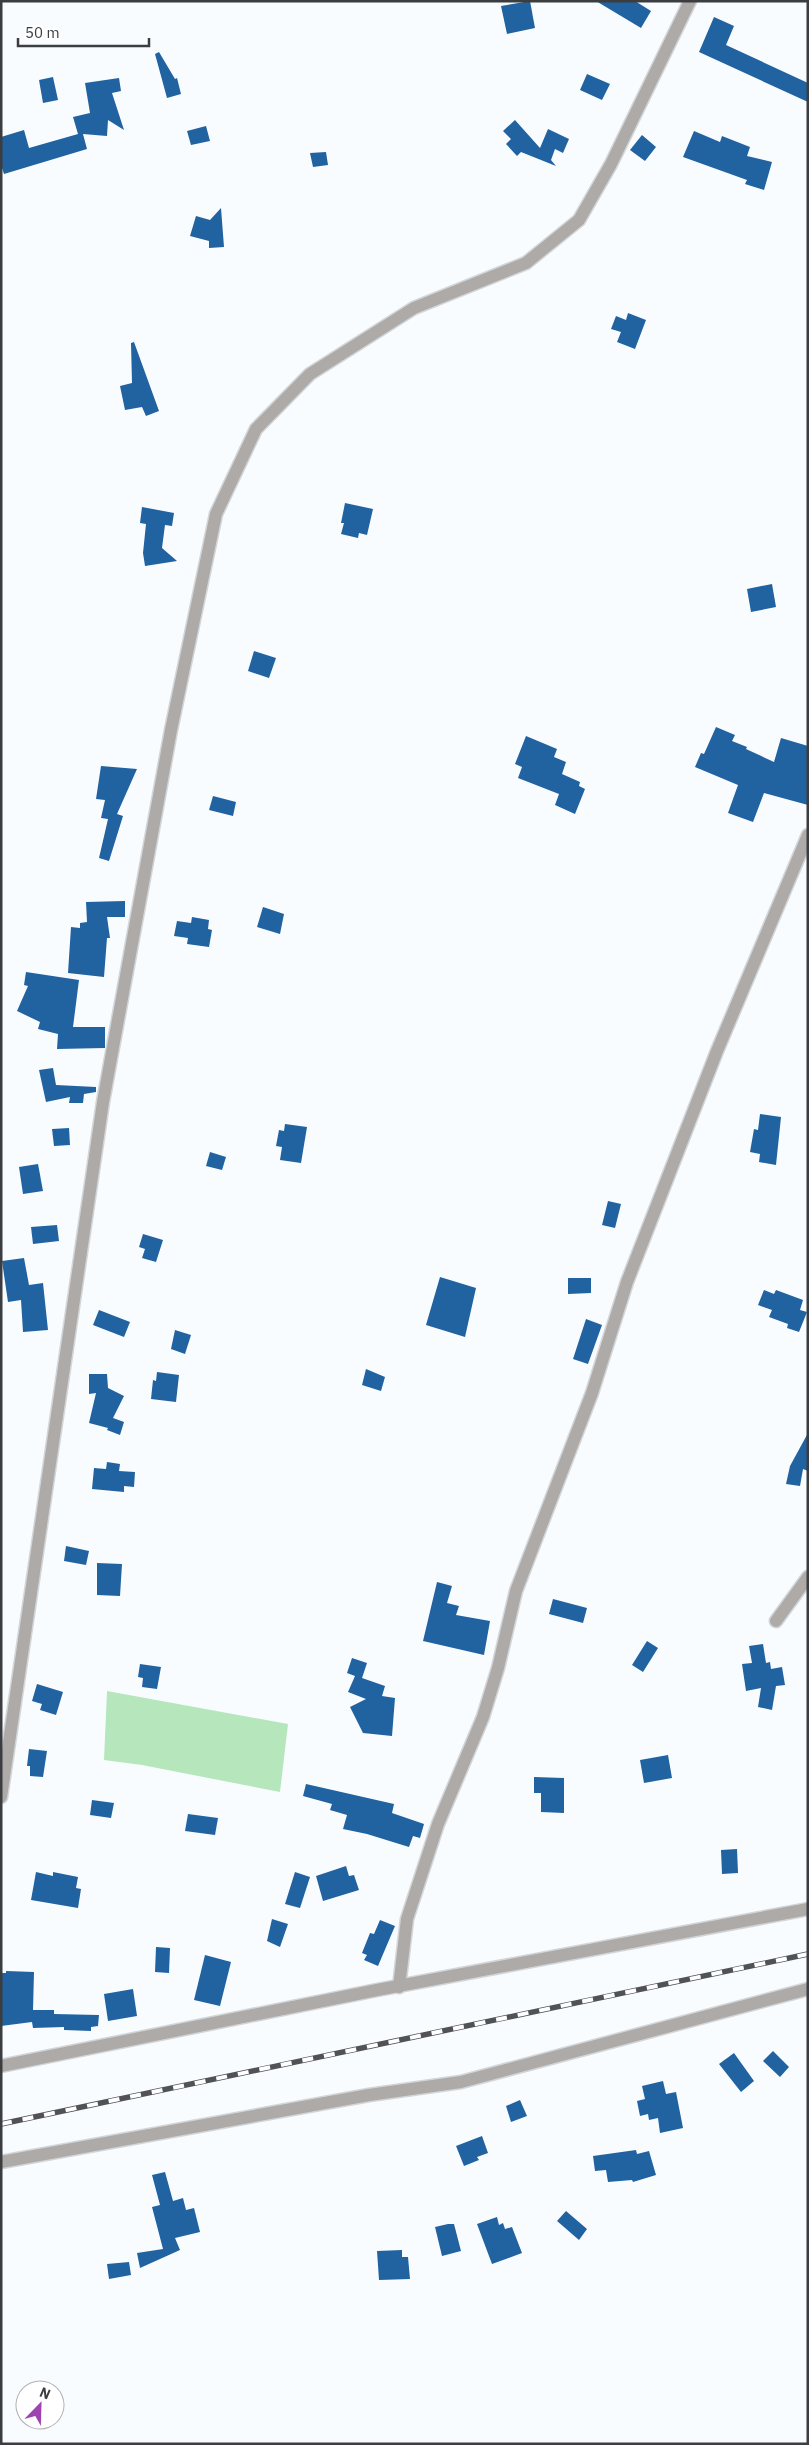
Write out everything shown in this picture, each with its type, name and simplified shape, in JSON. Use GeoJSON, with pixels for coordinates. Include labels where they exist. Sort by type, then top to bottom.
{"type":"FeatureCollection","features":[{"type":"Feature","properties":{"kind":"street"},"geometry":{"type":"LineString","coordinates":[[1,1797],[103,1102],[170,730],[216,514],[256,429],[310,374],[414,308],[526,263],[578,220],[610,164],[690,1]]}},
{"type":"Feature","properties":{"kind":"street"},"geometry":{"type":"LineString","coordinates":[[398,1987],[407,1919],[438,1824],[483,1717],[498,1668],[516,1591],[592,1393],[627,1282],[717,1051],[808,835]]}},
{"type":"Feature","properties":{"kind":"street"},"geometry":{"type":"LineString","coordinates":[[776,1620],[808,1577]]}},
{"type":"Feature","properties":{"kind":"street"},"geometry":{"type":"LineString","coordinates":[[1,2066],[398,1987],[808,1909]]}},
{"type":"Feature","properties":{"kind":"street"},"geometry":{"type":"LineString","coordinates":[[1,2162],[369,2094],[461,2082],[808,1989]]}},
{"type":"Feature","properties":{"kind":"green space"},"geometry":{"type":"Polygon","coordinates":[[[107,1691],[288,1724],[280,1792],[142,1765],[104,1760],[107,1691]]]}},
{"type":"Feature","properties":{"kind":"building"},"geometry":{"type":"Polygon","coordinates":[[[530,1],[535,28],[507,34],[501,6],[530,1]]]}},
{"type":"Feature","properties":{"kind":"building"},"geometry":{"type":"Polygon","coordinates":[[[596,1],[635,1],[651,11],[641,28],[596,1]]]}},
{"type":"Feature","properties":{"kind":"building"},"geometry":{"type":"Polygon","coordinates":[[[714,17],[734,26],[726,45],[808,83],[808,102],[699,52],[714,17]]]}},
{"type":"Feature","properties":{"kind":"building"},"geometry":{"type":"Polygon","coordinates":[[[159,52],[175,79],[177,78],[181,94],[167,98],[155,54],[159,52]]]}},
{"type":"Feature","properties":{"kind":"building"},"geometry":{"type":"Polygon","coordinates":[[[587,74],[610,84],[602,100],[580,90],[587,74]]]}},
{"type":"Feature","properties":{"kind":"building"},"geometry":{"type":"Polygon","coordinates":[[[53,77],[58,100],[43,103],[39,80],[53,77]]]}},
{"type":"Feature","properties":{"kind":"building"},"geometry":{"type":"Polygon","coordinates":[[[119,78],[121,91],[112,93],[124,130],[108,120],[107,136],[83,134],[87,149],[4,174],[1,165],[1,137],[24,130],[29,148],[78,134],[73,117],[90,113],[85,83],[119,78]]]}},
{"type":"Feature","properties":{"kind":"building"},"geometry":{"type":"Polygon","coordinates":[[[515,120],[540,148],[548,129],[569,139],[563,153],[555,149],[551,160],[556,166],[521,152],[517,156],[506,144],[511,139],[503,131],[515,120]]]}},
{"type":"Feature","properties":{"kind":"building"},"geometry":{"type":"Polygon","coordinates":[[[206,126],[210,141],[191,145],[187,131],[206,126]]]}},
{"type":"Feature","properties":{"kind":"building"},"geometry":{"type":"Polygon","coordinates":[[[694,131],[720,142],[722,136],[750,147],[747,156],[772,162],[764,190],[745,184],[747,180],[683,157],[694,131]]]}},
{"type":"Feature","properties":{"kind":"building"},"geometry":{"type":"Polygon","coordinates":[[[642,135],[656,147],[645,161],[630,150],[642,135]]]}},
{"type":"Feature","properties":{"kind":"building"},"geometry":{"type":"Polygon","coordinates":[[[326,152],[328,165],[313,167],[310,153],[326,152]]]}},
{"type":"Feature","properties":{"kind":"building"},"geometry":{"type":"Polygon","coordinates":[[[221,208],[224,247],[209,248],[209,241],[190,236],[196,216],[210,220],[221,208]]]}},
{"type":"Feature","properties":{"kind":"building"},"geometry":{"type":"Polygon","coordinates":[[[628,313],[646,320],[635,349],[617,342],[621,332],[611,329],[616,316],[626,320],[628,313]]]}},
{"type":"Feature","properties":{"kind":"building"},"geometry":{"type":"Polygon","coordinates":[[[134,342],[159,411],[146,416],[142,407],[125,410],[120,386],[132,383],[131,343],[134,342]]]}},
{"type":"Feature","properties":{"kind":"building"},"geometry":{"type":"Polygon","coordinates":[[[345,503],[373,509],[367,535],[359,533],[358,538],[341,534],[344,523],[341,523],[345,503]]]}},
{"type":"Feature","properties":{"kind":"building"},"geometry":{"type":"Polygon","coordinates":[[[142,507],[174,513],[172,526],[165,525],[162,548],[177,561],[145,566],[143,553],[146,524],[140,523],[142,507]]]}},
{"type":"Feature","properties":{"kind":"building"},"geometry":{"type":"Polygon","coordinates":[[[772,584],[776,607],[751,612],[747,589],[772,584]]]}},
{"type":"Feature","properties":{"kind":"building"},"geometry":{"type":"Polygon","coordinates":[[[254,651],[276,658],[269,678],[248,671],[254,651]]]}},
{"type":"Feature","properties":{"kind":"building"},"geometry":{"type":"Polygon","coordinates":[[[716,727],[735,735],[732,741],[774,762],[781,738],[808,746],[808,805],[764,793],[753,822],[728,813],[738,785],[695,767],[701,753],[704,754],[716,727]]]}},
{"type":"Feature","properties":{"kind":"building"},"geometry":{"type":"Polygon","coordinates":[[[526,736],[557,749],[554,757],[566,762],[562,774],[580,782],[579,786],[585,789],[575,814],[555,805],[559,794],[518,778],[522,767],[515,764],[526,736]]]}},
{"type":"Feature","properties":{"kind":"building"},"geometry":{"type":"Polygon","coordinates":[[[101,766],[137,769],[117,814],[123,816],[109,861],[99,858],[108,819],[101,818],[105,800],[96,799],[101,766]]]}},
{"type":"Feature","properties":{"kind":"building"},"geometry":{"type":"Polygon","coordinates":[[[213,796],[236,802],[233,816],[209,810],[213,796]]]}},
{"type":"Feature","properties":{"kind":"building"},"geometry":{"type":"Polygon","coordinates":[[[125,901],[125,917],[107,917],[110,938],[107,938],[104,977],[68,973],[71,927],[80,928],[80,923],[87,922],[86,902],[125,901]]]}},
{"type":"Feature","properties":{"kind":"building"},"geometry":{"type":"Polygon","coordinates":[[[263,907],[284,914],[280,934],[257,927],[263,907]]]}},
{"type":"Feature","properties":{"kind":"building"},"geometry":{"type":"Polygon","coordinates":[[[192,917],[209,920],[208,929],[212,930],[209,947],[187,944],[188,938],[174,936],[177,921],[191,923],[192,917]]]}},
{"type":"Feature","properties":{"kind":"building"},"geometry":{"type":"Polygon","coordinates":[[[26,972],[79,980],[73,1027],[105,1027],[105,1048],[57,1049],[58,1034],[38,1029],[40,1022],[17,1011],[28,986],[24,985],[26,972]]]}},
{"type":"Feature","properties":{"kind":"building"},"geometry":{"type":"Polygon","coordinates":[[[53,1068],[56,1085],[96,1087],[96,1092],[84,1094],[83,1103],[69,1103],[70,1097],[46,1102],[39,1070],[53,1068]]]}},
{"type":"Feature","properties":{"kind":"building"},"geometry":{"type":"Polygon","coordinates":[[[760,1114],[781,1117],[776,1165],[759,1162],[760,1154],[750,1152],[754,1129],[758,1130],[760,1114]]]}},
{"type":"Feature","properties":{"kind":"building"},"geometry":{"type":"Polygon","coordinates":[[[285,1124],[307,1127],[301,1163],[280,1160],[282,1147],[276,1146],[279,1130],[284,1131],[285,1124]]]}},
{"type":"Feature","properties":{"kind":"building"},"geometry":{"type":"Polygon","coordinates":[[[69,1128],[70,1145],[54,1146],[52,1129],[69,1128]]]}},
{"type":"Feature","properties":{"kind":"building"},"geometry":{"type":"Polygon","coordinates":[[[210,1152],[226,1157],[222,1170],[206,1166],[210,1152]]]}},
{"type":"Feature","properties":{"kind":"building"},"geometry":{"type":"Polygon","coordinates":[[[38,1164],[43,1191],[23,1194],[19,1167],[38,1164]]]}},
{"type":"Feature","properties":{"kind":"building"},"geometry":{"type":"Polygon","coordinates":[[[608,1201],[621,1204],[615,1228],[602,1225],[608,1201]]]}},
{"type":"Feature","properties":{"kind":"building"},"geometry":{"type":"Polygon","coordinates":[[[57,1225],[59,1241],[33,1244],[31,1227],[57,1225]]]}},
{"type":"Feature","properties":{"kind":"building"},"geometry":{"type":"Polygon","coordinates":[[[143,1234],[163,1240],[156,1262],[142,1258],[145,1249],[139,1247],[143,1234]]]}},
{"type":"Feature","properties":{"kind":"building"},"geometry":{"type":"Polygon","coordinates":[[[24,1258],[29,1285],[43,1283],[48,1330],[23,1332],[21,1300],[8,1302],[2,1261],[24,1258]]]}},
{"type":"Feature","properties":{"kind":"building"},"geometry":{"type":"Polygon","coordinates":[[[440,1277],[476,1288],[465,1337],[426,1325],[440,1277]]]}},
{"type":"Feature","properties":{"kind":"building"},"geometry":{"type":"Polygon","coordinates":[[[568,1278],[591,1278],[591,1293],[568,1294],[568,1278]]]}},
{"type":"Feature","properties":{"kind":"building"},"geometry":{"type":"Polygon","coordinates":[[[764,1290],[774,1294],[776,1290],[803,1300],[800,1310],[807,1312],[799,1332],[787,1328],[788,1324],[769,1317],[772,1310],[758,1305],[764,1290]]]}},
{"type":"Feature","properties":{"kind":"building"},"geometry":{"type":"Polygon","coordinates":[[[99,1310],[130,1322],[124,1337],[93,1325],[99,1310]]]}},
{"type":"Feature","properties":{"kind":"building"},"geometry":{"type":"Polygon","coordinates":[[[586,1319],[602,1325],[588,1364],[573,1359],[586,1319]]]}},
{"type":"Feature","properties":{"kind":"building"},"geometry":{"type":"Polygon","coordinates":[[[175,1330],[191,1335],[185,1354],[171,1349],[175,1330]]]}},
{"type":"Feature","properties":{"kind":"building"},"geometry":{"type":"Polygon","coordinates":[[[366,1369],[385,1377],[381,1391],[362,1385],[366,1369]]]}},
{"type":"Feature","properties":{"kind":"building"},"geometry":{"type":"Polygon","coordinates":[[[157,1372],[179,1375],[176,1402],[151,1399],[153,1380],[156,1381],[157,1372]]]}},
{"type":"Feature","properties":{"kind":"building"},"geometry":{"type":"Polygon","coordinates":[[[89,1374],[107,1374],[108,1388],[124,1396],[113,1418],[124,1422],[120,1435],[107,1430],[108,1428],[89,1423],[96,1393],[89,1394],[89,1374]]]}},
{"type":"Feature","properties":{"kind":"building"},"geometry":{"type":"Polygon","coordinates":[[[808,1433],[808,1471],[803,1469],[800,1486],[786,1484],[790,1466],[808,1433]]]}},
{"type":"Feature","properties":{"kind":"building"},"geometry":{"type":"Polygon","coordinates":[[[107,1462],[120,1464],[119,1471],[135,1472],[134,1487],[124,1486],[124,1492],[92,1489],[94,1468],[106,1469],[107,1462]]]}},
{"type":"Feature","properties":{"kind":"building"},"geometry":{"type":"Polygon","coordinates":[[[66,1546],[89,1551],[86,1565],[64,1561],[66,1546]]]}},
{"type":"Feature","properties":{"kind":"building"},"geometry":{"type":"Polygon","coordinates":[[[97,1563],[122,1564],[120,1596],[97,1595],[97,1563]]]}},
{"type":"Feature","properties":{"kind":"building"},"geometry":{"type":"Polygon","coordinates":[[[437,1582],[452,1586],[447,1603],[459,1606],[456,1615],[490,1621],[484,1655],[423,1641],[437,1582]]]}},
{"type":"Feature","properties":{"kind":"building"},"geometry":{"type":"Polygon","coordinates":[[[553,1599],[587,1608],[583,1623],[549,1614],[553,1599]]]}},
{"type":"Feature","properties":{"kind":"building"},"geometry":{"type":"Polygon","coordinates":[[[647,1641],[658,1648],[643,1672],[632,1665],[647,1641]]]}},
{"type":"Feature","properties":{"kind":"building"},"geometry":{"type":"Polygon","coordinates":[[[763,1644],[766,1663],[770,1662],[771,1669],[782,1667],[785,1685],[776,1686],[772,1710],[758,1707],[761,1688],[746,1691],[742,1664],[752,1663],[749,1646],[763,1644]]]}},
{"type":"Feature","properties":{"kind":"building"},"geometry":{"type":"Polygon","coordinates":[[[352,1658],[367,1663],[362,1678],[385,1686],[382,1696],[395,1698],[392,1736],[363,1733],[350,1707],[366,1699],[348,1692],[355,1676],[347,1673],[352,1658]]]}},
{"type":"Feature","properties":{"kind":"building"},"geometry":{"type":"Polygon","coordinates":[[[140,1664],[161,1667],[157,1689],[142,1687],[143,1678],[138,1677],[140,1664]]]}},
{"type":"Feature","properties":{"kind":"building"},"geometry":{"type":"Polygon","coordinates":[[[37,1684],[63,1692],[56,1715],[40,1710],[42,1704],[32,1701],[37,1684]]]}},
{"type":"Feature","properties":{"kind":"building"},"geometry":{"type":"Polygon","coordinates":[[[29,1749],[47,1751],[43,1777],[30,1776],[30,1766],[27,1766],[29,1749]]]}},
{"type":"Feature","properties":{"kind":"building"},"geometry":{"type":"Polygon","coordinates":[[[668,1755],[672,1778],[644,1783],[640,1760],[668,1755]]]}},
{"type":"Feature","properties":{"kind":"building"},"geometry":{"type":"Polygon","coordinates":[[[534,1777],[564,1778],[564,1813],[541,1812],[541,1793],[534,1793],[534,1777]]]}},
{"type":"Feature","properties":{"kind":"building"},"geometry":{"type":"Polygon","coordinates":[[[306,1784],[394,1804],[392,1813],[424,1824],[420,1838],[413,1836],[409,1847],[343,1829],[347,1815],[330,1810],[332,1804],[303,1796],[306,1784]]]}},
{"type":"Feature","properties":{"kind":"building"},"geometry":{"type":"Polygon","coordinates":[[[92,1800],[114,1803],[111,1818],[90,1815],[92,1800]]]}},
{"type":"Feature","properties":{"kind":"building"},"geometry":{"type":"Polygon","coordinates":[[[188,1814],[218,1818],[215,1835],[185,1831],[188,1814]]]}},
{"type":"Feature","properties":{"kind":"building"},"geometry":{"type":"Polygon","coordinates":[[[737,1849],[738,1873],[722,1874],[721,1850],[737,1849]]]}},
{"type":"Feature","properties":{"kind":"building"},"geometry":{"type":"Polygon","coordinates":[[[346,1866],[349,1876],[354,1875],[359,1890],[323,1901],[316,1876],[346,1866]]]}},
{"type":"Feature","properties":{"kind":"building"},"geometry":{"type":"Polygon","coordinates":[[[36,1872],[53,1876],[53,1872],[78,1877],[76,1888],[81,1889],[78,1908],[31,1900],[36,1872]]]}},
{"type":"Feature","properties":{"kind":"building"},"geometry":{"type":"Polygon","coordinates":[[[295,1872],[310,1877],[300,1908],[285,1904],[295,1872]]]}},
{"type":"Feature","properties":{"kind":"building"},"geometry":{"type":"Polygon","coordinates":[[[272,1919],[288,1924],[280,1947],[267,1941],[272,1919]]]}},
{"type":"Feature","properties":{"kind":"building"},"geometry":{"type":"Polygon","coordinates":[[[380,1920],[395,1926],[378,1966],[364,1960],[367,1955],[362,1953],[370,1933],[374,1934],[380,1920]]]}},
{"type":"Feature","properties":{"kind":"building"},"geometry":{"type":"Polygon","coordinates":[[[156,1947],[170,1948],[169,1973],[155,1972],[156,1947]]]}},
{"type":"Feature","properties":{"kind":"building"},"geometry":{"type":"Polygon","coordinates":[[[205,1955],[231,1962],[220,2006],[194,2000],[205,1955]]]}},
{"type":"Feature","properties":{"kind":"building"},"geometry":{"type":"Polygon","coordinates":[[[6,1971],[34,1972],[33,2010],[54,2010],[54,2014],[99,2015],[98,2026],[91,2027],[91,2031],[64,2030],[64,2027],[33,2028],[32,2022],[1,2026],[1,1973],[6,1973],[6,1971]]]}},
{"type":"Feature","properties":{"kind":"building"},"geometry":{"type":"Polygon","coordinates":[[[133,1989],[137,2016],[108,2021],[104,1994],[133,1989]]]}},
{"type":"Feature","properties":{"kind":"building"},"geometry":{"type":"Polygon","coordinates":[[[773,2051],[789,2067],[780,2077],[763,2061],[773,2051]]]}},
{"type":"Feature","properties":{"kind":"building"},"geometry":{"type":"Polygon","coordinates":[[[734,2053],[754,2081],[741,2092],[719,2064],[734,2053]]]}},
{"type":"Feature","properties":{"kind":"building"},"geometry":{"type":"Polygon","coordinates":[[[663,2081],[666,2094],[676,2092],[683,2128],[660,2133],[658,2118],[649,2120],[648,2114],[640,2116],[637,2101],[645,2099],[642,2086],[663,2081]]]}},
{"type":"Feature","properties":{"kind":"building"},"geometry":{"type":"Polygon","coordinates":[[[520,2100],[527,2116],[511,2122],[506,2106],[520,2100]]]}},
{"type":"Feature","properties":{"kind":"building"},"geometry":{"type":"Polygon","coordinates":[[[482,2136],[488,2153],[477,2157],[479,2160],[464,2166],[456,2146],[482,2136]]]}},
{"type":"Feature","properties":{"kind":"building"},"geometry":{"type":"Polygon","coordinates":[[[636,2150],[637,2154],[649,2151],[656,2175],[633,2182],[632,2180],[608,2182],[606,2170],[595,2171],[593,2156],[636,2150]]]}},
{"type":"Feature","properties":{"kind":"building"},"geometry":{"type":"Polygon","coordinates":[[[165,2172],[173,2201],[183,2198],[186,2210],[194,2208],[200,2232],[175,2238],[180,2250],[140,2268],[137,2253],[163,2249],[152,2207],[160,2205],[152,2175],[165,2172]]]}},
{"type":"Feature","properties":{"kind":"building"},"geometry":{"type":"Polygon","coordinates":[[[566,2211],[587,2229],[579,2240],[557,2221],[566,2211]]]}},
{"type":"Feature","properties":{"kind":"building"},"geometry":{"type":"Polygon","coordinates":[[[497,2217],[499,2225],[503,2223],[505,2229],[512,2227],[522,2253],[492,2264],[477,2224],[497,2217]]]}},
{"type":"Feature","properties":{"kind":"building"},"geometry":{"type":"Polygon","coordinates":[[[454,2224],[461,2251],[442,2256],[435,2227],[454,2224]]]}},
{"type":"Feature","properties":{"kind":"building"},"geometry":{"type":"Polygon","coordinates":[[[402,2250],[402,2257],[408,2257],[410,2279],[379,2280],[377,2251],[402,2250]]]}},
{"type":"Feature","properties":{"kind":"building"},"geometry":{"type":"Polygon","coordinates":[[[129,2262],[131,2275],[109,2279],[107,2264],[129,2262]]]}},
{"type":"Feature","properties":{"kind":"railway"},"geometry":{"type":"LineString","coordinates":[[1,2124],[808,1954]]}}]}
